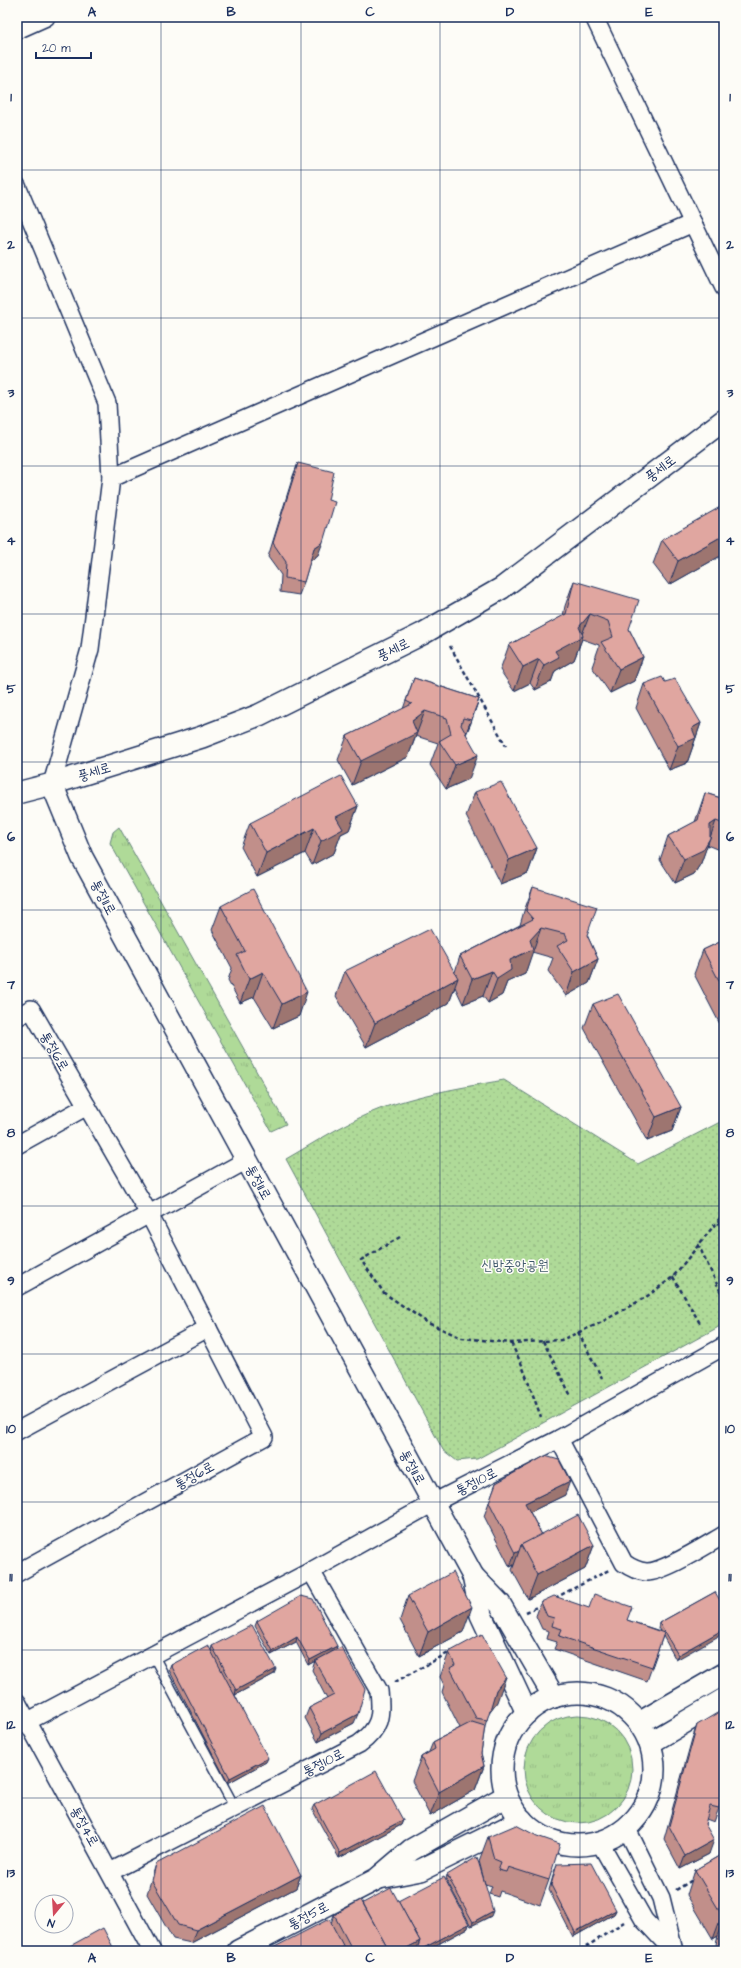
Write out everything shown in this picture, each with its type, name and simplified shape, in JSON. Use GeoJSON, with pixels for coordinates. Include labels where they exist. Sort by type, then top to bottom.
{"type":"FeatureCollection","features":[{"type":"Feature","properties":{"kind":"street"},"geometry":{"type":"LineString","coordinates":[[17,30],[46,17]]}},
{"type":"Feature","properties":{"kind":"street"},"geometry":{"type":"LineString","coordinates":[[594,17],[724,288]]}},
{"type":"Feature","properties":{"kind":"street"},"geometry":{"type":"LineString","coordinates":[[17,186],[107,403],[111,478],[90,649],[52,784]]}},
{"type":"Feature","properties":{"kind":"street"},"geometry":{"type":"LineString","coordinates":[[111,478],[693,223]]}},
{"type":"Feature","properties":{"kind":"street","name":"풍세로"},"geometry":{"type":"LineString","coordinates":[[17,793],[52,784],[202,737],[260,715],[422,634],[502,588],[724,420]]}},
{"type":"Feature","properties":{"kind":"street","name":"통정11로"},"geometry":{"type":"LineString","coordinates":[[52,784],[82,857],[473,1576]]}},
{"type":"Feature","properties":{"kind":"street","name":"통정6로"},"geometry":{"type":"LineString","coordinates":[[17,1017],[30,1009],[149,1214],[264,1437],[17,1573]]}},
{"type":"Feature","properties":{"kind":"street"},"geometry":{"type":"LineString","coordinates":[[17,1145],[87,1106]]}},
{"type":"Feature","properties":{"kind":"street"},"geometry":{"type":"LineString","coordinates":[[17,1287],[247,1160]]}},
{"type":"Feature","properties":{"kind":"street"},"geometry":{"type":"LineString","coordinates":[[17,1431],[208,1328]]}},
{"type":"Feature","properties":{"kind":"street","name":"통정10로"},"geometry":{"type":"LineString","coordinates":[[22,1724],[311,1571],[433,1503],[559,1439],[724,1346]]}},
{"type":"Feature","properties":{"kind":"street"},"geometry":{"type":"LineString","coordinates":[[559,1439],[624,1563],[634,1570],[648,1572],[664,1568],[724,1535]]}},
{"type":"Feature","properties":{"kind":"street","name":"통정10로"},"geometry":{"type":"LineString","coordinates":[[110,1872],[359,1744],[370,1736],[378,1723],[381,1709],[379,1691],[311,1571]]}},
{"type":"Feature","properties":{"kind":"street"},"geometry":{"type":"LineString","coordinates":[[473,1576],[500,1604],[554,1697]]}},
{"type":"Feature","properties":{"kind":"street"},"geometry":{"type":"LineString","coordinates":[[473,1576],[481,1615],[527,1713]]}},
{"type":"Feature","properties":{"kind":"street"},"geometry":{"type":"LineString","coordinates":[[639,1723],[724,1674]]}},
{"type":"Feature","properties":{"kind":"street"},"geometry":{"type":"LineString","coordinates":[[586,1693],[610,1700],[631,1714],[639,1723],[650,1743],[653,1760],[652,1785],[643,1809],[626,1828],[599,1841],[581,1845],[556,1842],[534,1831],[522,1820],[506,1796],[501,1767],[505,1743],[517,1722],[536,1705],[554,1697],[560,1694],[586,1693]]}},
{"type":"Feature","properties":{"kind":"street"},"geometry":{"type":"LineString","coordinates":[[650,1743],[724,1699]]}},
{"type":"Feature","properties":{"kind":"street","name":"통정4로"},"geometry":{"type":"LineString","coordinates":[[17,1702],[22,1724],[110,1872],[152,1951]]}},
{"type":"Feature","properties":{"kind":"street"},"geometry":{"type":"LineString","coordinates":[[377,1879],[410,1850],[506,1796]]}},
{"type":"Feature","properties":{"kind":"street"},"geometry":{"type":"LineString","coordinates":[[377,1879],[421,1870],[522,1820]]}},
{"type":"Feature","properties":{"kind":"street"},"geometry":{"type":"LineString","coordinates":[[626,1828],[661,1898],[674,1951]]}},
{"type":"Feature","properties":{"kind":"street"},"geometry":{"type":"LineString","coordinates":[[599,1841],[644,1920],[674,1951]]}},
{"type":"Feature","properties":{"kind":"street","name":"통정5로"},"geometry":{"type":"LineString","coordinates":[[238,1951],[377,1879]]}},
{"type":"Feature","properties":{"kind":"lane"},"geometry":{"type":"LineString","coordinates":[[153,1655],[235,1808]]}},
{"type":"Feature","properties":{"kind":"path"},"geometry":{"type":"LineString","coordinates":[[450,646],[506,746]]}},
{"type":"Feature","properties":{"kind":"path"},"geometry":{"type":"LineString","coordinates":[[400,1237],[361,1260],[384,1293],[428,1323],[462,1338],[511,1343],[561,1340],[646,1297],[673,1277],[724,1213]]}},
{"type":"Feature","properties":{"kind":"path"},"geometry":{"type":"LineString","coordinates":[[718,1221],[724,1233]]}},
{"type":"Feature","properties":{"kind":"path"},"geometry":{"type":"LineString","coordinates":[[698,1244],[724,1299]]}},
{"type":"Feature","properties":{"kind":"path"},"geometry":{"type":"LineString","coordinates":[[673,1277],[701,1325]]}},
{"type":"Feature","properties":{"kind":"path"},"geometry":{"type":"LineString","coordinates":[[578,1332],[602,1378]]}},
{"type":"Feature","properties":{"kind":"path"},"geometry":{"type":"LineString","coordinates":[[543,1341],[571,1396]]}},
{"type":"Feature","properties":{"kind":"path"},"geometry":{"type":"LineString","coordinates":[[511,1343],[522,1364],[541,1417]]}},
{"type":"Feature","properties":{"kind":"path"},"geometry":{"type":"LineString","coordinates":[[553,1599],[624,1563]]}},
{"type":"Feature","properties":{"kind":"path"},"geometry":{"type":"LineString","coordinates":[[510,1620],[546,1602]]}},
{"type":"Feature","properties":{"kind":"path"},"geometry":{"type":"LineString","coordinates":[[379,1691],[454,1650]]}},
{"type":"Feature","properties":{"kind":"path"},"geometry":{"type":"LineString","coordinates":[[661,1898],[699,1876]]}},
{"type":"Feature","properties":{"kind":"path"},"geometry":{"type":"LineString","coordinates":[[580,1951],[640,1912]]}},
{"type":"Feature","properties":{"kind":"green space"},"geometry":{"type":"Polygon","coordinates":[[[119,827],[286,1124],[271,1131],[110,843],[113,832],[119,827]]]}},
{"type":"Feature","properties":{"kind":"green space","name":"신방중앙공원"},"geometry":{"type":"Polygon","coordinates":[[[504,1080],[638,1164],[724,1120],[724,1324],[477,1459],[457,1461],[443,1450],[286,1159],[344,1125],[389,1106],[427,1095],[504,1080]]]}},
{"type":"Feature","properties":{"kind":"green space"},"geometry":{"type":"Polygon","coordinates":[[[578,1715],[599,1719],[616,1731],[628,1748],[632,1769],[628,1790],[616,1807],[599,1819],[578,1823],[557,1819],[540,1807],[528,1790],[524,1769],[528,1748],[540,1731],[557,1719],[578,1715]]]}},
{"type":"Feature","properties":{"kind":"building"},"geometry":{"type":"Polygon","coordinates":[[[298,463],[334,472],[328,500],[335,502],[323,542],[314,548],[304,582],[285,578],[286,562],[273,543],[298,463]]]}},
{"type":"Feature","properties":{"kind":"building"},"geometry":{"type":"Polygon","coordinates":[[[724,502],[724,535],[678,561],[662,540],[722,506],[724,502]]]}},
{"type":"Feature","properties":{"kind":"building"},"geometry":{"type":"Polygon","coordinates":[[[574,581],[639,600],[629,629],[643,657],[619,669],[601,642],[613,637],[608,621],[590,614],[579,627],[583,636],[555,651],[559,657],[544,665],[539,659],[523,667],[509,645],[566,614],[574,581]]]}},
{"type":"Feature","properties":{"kind":"building"},"geometry":{"type":"Polygon","coordinates":[[[662,677],[665,682],[675,679],[701,723],[692,728],[696,738],[678,746],[644,684],[662,677]]]}},
{"type":"Feature","properties":{"kind":"building"},"geometry":{"type":"Polygon","coordinates":[[[414,678],[479,699],[471,720],[463,718],[461,725],[478,755],[455,765],[439,741],[451,734],[447,718],[425,711],[412,721],[417,733],[361,761],[347,736],[412,704],[406,701],[414,678]]]}},
{"type":"Feature","properties":{"kind":"building"},"geometry":{"type":"Polygon","coordinates":[[[341,776],[358,806],[336,817],[343,829],[321,841],[314,828],[266,853],[250,823],[341,776]]]}},
{"type":"Feature","properties":{"kind":"building"},"geometry":{"type":"Polygon","coordinates":[[[501,782],[537,848],[509,860],[475,792],[501,782]]]}},
{"type":"Feature","properties":{"kind":"building"},"geometry":{"type":"Polygon","coordinates":[[[705,793],[724,799],[724,824],[716,821],[710,825],[710,838],[703,850],[684,859],[668,836],[698,820],[705,793]]]}},
{"type":"Feature","properties":{"kind":"building"},"geometry":{"type":"Polygon","coordinates":[[[533,887],[597,907],[587,935],[598,959],[574,972],[557,946],[568,940],[565,934],[541,928],[530,940],[533,949],[510,960],[511,970],[497,979],[492,971],[472,979],[460,956],[533,919],[526,911],[533,887]]]}},
{"type":"Feature","properties":{"kind":"building"},"geometry":{"type":"Polygon","coordinates":[[[253,889],[307,992],[282,1004],[263,972],[249,979],[237,955],[245,951],[221,906],[253,889]]]}},
{"type":"Feature","properties":{"kind":"building"},"geometry":{"type":"Polygon","coordinates":[[[430,929],[458,978],[375,1023],[345,971],[430,929]]]}},
{"type":"Feature","properties":{"kind":"building"},"geometry":{"type":"Polygon","coordinates":[[[724,940],[724,990],[703,950],[724,940]]]}},
{"type":"Feature","properties":{"kind":"building"},"geometry":{"type":"Polygon","coordinates":[[[618,994],[681,1107],[656,1117],[593,1004],[618,994]]]}},
{"type":"Feature","properties":{"kind":"building"},"geometry":{"type":"Polygon","coordinates":[[[545,1456],[559,1460],[570,1481],[525,1503],[542,1535],[521,1545],[519,1551],[515,1553],[489,1502],[496,1483],[545,1456]]]}},
{"type":"Feature","properties":{"kind":"building"},"geometry":{"type":"Polygon","coordinates":[[[578,1515],[594,1545],[537,1575],[521,1545],[578,1515]]]}},
{"type":"Feature","properties":{"kind":"building"},"geometry":{"type":"Polygon","coordinates":[[[453,1572],[472,1607],[428,1632],[408,1596],[453,1572]]]}},
{"type":"Feature","properties":{"kind":"building"},"geometry":{"type":"Polygon","coordinates":[[[715,1592],[724,1607],[724,1629],[678,1655],[659,1623],[715,1592]]]}},
{"type":"Feature","properties":{"kind":"building"},"geometry":{"type":"Polygon","coordinates":[[[594,1594],[632,1607],[627,1620],[664,1633],[652,1667],[559,1636],[562,1629],[552,1626],[554,1618],[547,1616],[541,1602],[554,1596],[589,1608],[594,1594]]]}},
{"type":"Feature","properties":{"kind":"building"},"geometry":{"type":"Polygon","coordinates":[[[301,1596],[313,1599],[337,1646],[310,1660],[297,1637],[273,1651],[257,1621],[301,1596]]]}},
{"type":"Feature","properties":{"kind":"building"},"geometry":{"type":"Polygon","coordinates":[[[252,1625],[276,1669],[236,1690],[212,1646],[252,1625]]]}},
{"type":"Feature","properties":{"kind":"building"},"geometry":{"type":"Polygon","coordinates":[[[482,1634],[506,1677],[496,1690],[487,1720],[476,1718],[450,1668],[455,1665],[449,1652],[482,1634]]]}},
{"type":"Feature","properties":{"kind":"building"},"geometry":{"type":"Polygon","coordinates":[[[208,1645],[268,1758],[230,1778],[171,1665],[208,1645]]]}},
{"type":"Feature","properties":{"kind":"building"},"geometry":{"type":"Polygon","coordinates":[[[341,1647],[365,1689],[358,1714],[322,1733],[309,1708],[334,1695],[315,1661],[341,1647]]]}},
{"type":"Feature","properties":{"kind":"building"},"geometry":{"type":"Polygon","coordinates":[[[724,1709],[724,1793],[719,1808],[710,1806],[705,1824],[714,1840],[685,1856],[669,1826],[697,1725],[724,1709]]]}},
{"type":"Feature","properties":{"kind":"building"},"geometry":{"type":"Polygon","coordinates":[[[472,1722],[485,1726],[481,1753],[484,1766],[439,1792],[421,1757],[435,1749],[433,1742],[472,1722]]]}},
{"type":"Feature","properties":{"kind":"building"},"geometry":{"type":"Polygon","coordinates":[[[376,1771],[403,1820],[340,1853],[314,1805],[376,1771]]]}},
{"type":"Feature","properties":{"kind":"building"},"geometry":{"type":"Polygon","coordinates":[[[265,1806],[301,1875],[196,1930],[178,1925],[152,1881],[156,1864],[265,1806]]]}},
{"type":"Feature","properties":{"kind":"building"},"geometry":{"type":"Polygon","coordinates":[[[516,1825],[537,1836],[560,1844],[549,1880],[508,1867],[506,1872],[498,1870],[501,1862],[494,1859],[488,1837],[516,1825]]]}},
{"type":"Feature","properties":{"kind":"building"},"geometry":{"type":"Polygon","coordinates":[[[724,1853],[724,1914],[722,1915],[695,1870],[724,1853]]]}},
{"type":"Feature","properties":{"kind":"building"},"geometry":{"type":"Polygon","coordinates":[[[477,1857],[493,1911],[473,1922],[447,1875],[477,1857]]]}},
{"type":"Feature","properties":{"kind":"building"},"geometry":{"type":"Polygon","coordinates":[[[591,1863],[616,1910],[575,1932],[551,1885],[557,1864],[591,1863]]]}},
{"type":"Feature","properties":{"kind":"building"},"geometry":{"type":"Polygon","coordinates":[[[444,1877],[469,1924],[418,1951],[417,1949],[420,1941],[398,1901],[444,1877]]]}},
{"type":"Feature","properties":{"kind":"building"},"geometry":{"type":"Polygon","coordinates":[[[391,1888],[420,1941],[401,1951],[387,1951],[388,1949],[363,1903],[391,1888]]]}},
{"type":"Feature","properties":{"kind":"building"},"geometry":{"type":"Polygon","coordinates":[[[361,1900],[388,1949],[383,1951],[353,1951],[334,1915],[361,1900]]]}},
{"type":"Feature","properties":{"kind":"building"},"geometry":{"type":"Polygon","coordinates":[[[329,1919],[346,1951],[267,1951],[329,1919]]]}},
{"type":"Feature","properties":{"kind":"building"},"geometry":{"type":"Polygon","coordinates":[[[103,1928],[115,1951],[73,1951],[70,1946],[103,1928]]]}}]}
